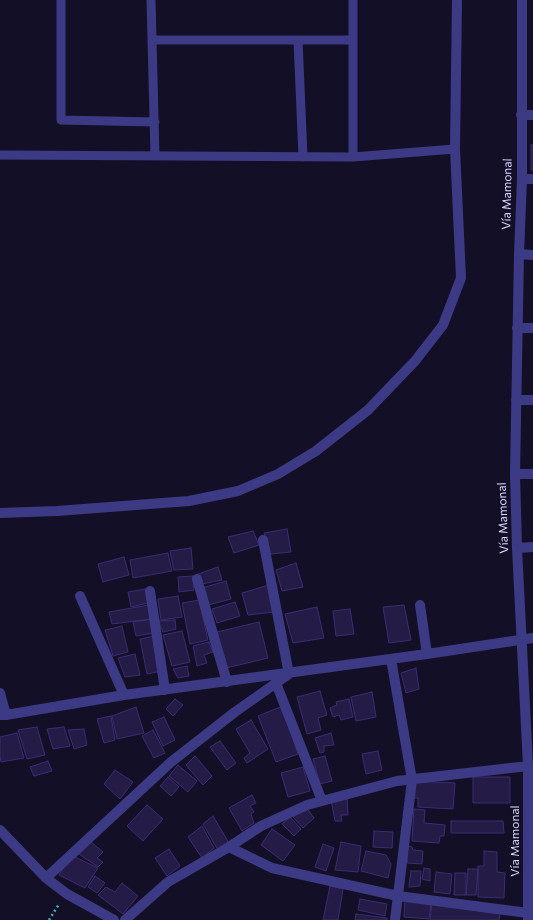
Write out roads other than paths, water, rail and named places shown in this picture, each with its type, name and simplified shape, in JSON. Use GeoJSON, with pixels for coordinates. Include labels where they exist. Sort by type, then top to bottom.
{"type":"FeatureCollection","features":[{"type":"Feature","properties":{"kind":"street"},"geometry":{"type":"LineString","coordinates":[[0,514],[188,501],[238,490],[278,474],[316,451],[368,410],[415,360],[443,325],[461,278],[455,150],[458,0]]}},
{"type":"Feature","properties":{"kind":"street","name":"Vía Mamonal"},"geometry":{"type":"LineString","coordinates":[[522,0],[522,179],[517,328],[515,474],[517,548],[528,766],[528,917]]}},
{"type":"Feature","properties":{"kind":"street"},"geometry":{"type":"LineString","coordinates":[[521,115],[533,116]]}},
{"type":"Feature","properties":{"kind":"street"},"geometry":{"type":"LineString","coordinates":[[522,179],[533,179]]}},
{"type":"Feature","properties":{"kind":"street"},"geometry":{"type":"LineString","coordinates":[[519,254],[533,254]]}},
{"type":"Feature","properties":{"kind":"street"},"geometry":{"type":"LineString","coordinates":[[517,328],[533,328]]}},
{"type":"Feature","properties":{"kind":"street"},"geometry":{"type":"LineString","coordinates":[[516,400],[533,400]]}},
{"type":"Feature","properties":{"kind":"street"},"geometry":{"type":"LineString","coordinates":[[515,474],[533,474]]}},
{"type":"Feature","properties":{"kind":"street"},"geometry":{"type":"LineString","coordinates":[[263,540],[290,674]]}},
{"type":"Feature","properties":{"kind":"street"},"geometry":{"type":"LineString","coordinates":[[517,548],[533,547]]}},
{"type":"Feature","properties":{"kind":"street"},"geometry":{"type":"LineString","coordinates":[[197,579],[227,682]]}},
{"type":"Feature","properties":{"kind":"street"},"geometry":{"type":"LineString","coordinates":[[150,591],[165,690]]}},
{"type":"Feature","properties":{"kind":"street"},"geometry":{"type":"LineString","coordinates":[[80,596],[124,695]]}},
{"type":"Feature","properties":{"kind":"street"},"geometry":{"type":"LineString","coordinates":[[420,605],[427,654]]}},
{"type":"Feature","properties":{"kind":"street"},"geometry":{"type":"LineString","coordinates":[[0,693],[3,715],[124,695],[290,674],[533,638]]}},
{"type":"Feature","properties":{"kind":"street"},"geometry":{"type":"LineString","coordinates":[[391,659],[412,780],[395,920]]}},
{"type":"Feature","properties":{"kind":"street"},"geometry":{"type":"LineString","coordinates":[[46,878],[171,762],[235,712],[290,674]]}},
{"type":"Feature","properties":{"kind":"street"},"geometry":{"type":"LineString","coordinates":[[276,683],[322,801]]}},
{"type":"Feature","properties":{"kind":"street"},"geometry":{"type":"LineString","coordinates":[[125,920],[168,882],[262,826],[306,805],[397,781],[528,766]]}},
{"type":"Feature","properties":{"kind":"street"},"geometry":{"type":"LineString","coordinates":[[0,830],[46,878],[67,894],[114,920]]}},
{"type":"Feature","properties":{"kind":"street"},"geometry":{"type":"LineString","coordinates":[[229,847],[272,868],[398,896],[528,917]]}},
{"type":"Feature","properties":{"kind":"lane"},"geometry":{"type":"LineString","coordinates":[[61,0],[61,120],[155,122]]}},
{"type":"Feature","properties":{"kind":"lane"},"geometry":{"type":"LineString","coordinates":[[151,0],[156,156]]}},
{"type":"Feature","properties":{"kind":"lane"},"geometry":{"type":"LineString","coordinates":[[353,0],[353,157]]}},
{"type":"Feature","properties":{"kind":"lane"},"geometry":{"type":"LineString","coordinates":[[152,40],[354,40]]}},
{"type":"Feature","properties":{"kind":"lane"},"geometry":{"type":"LineString","coordinates":[[298,40],[303,157]]}},
{"type":"Feature","properties":{"kind":"lane"},"geometry":{"type":"LineString","coordinates":[[0,156],[353,157],[455,150]]}}]}
